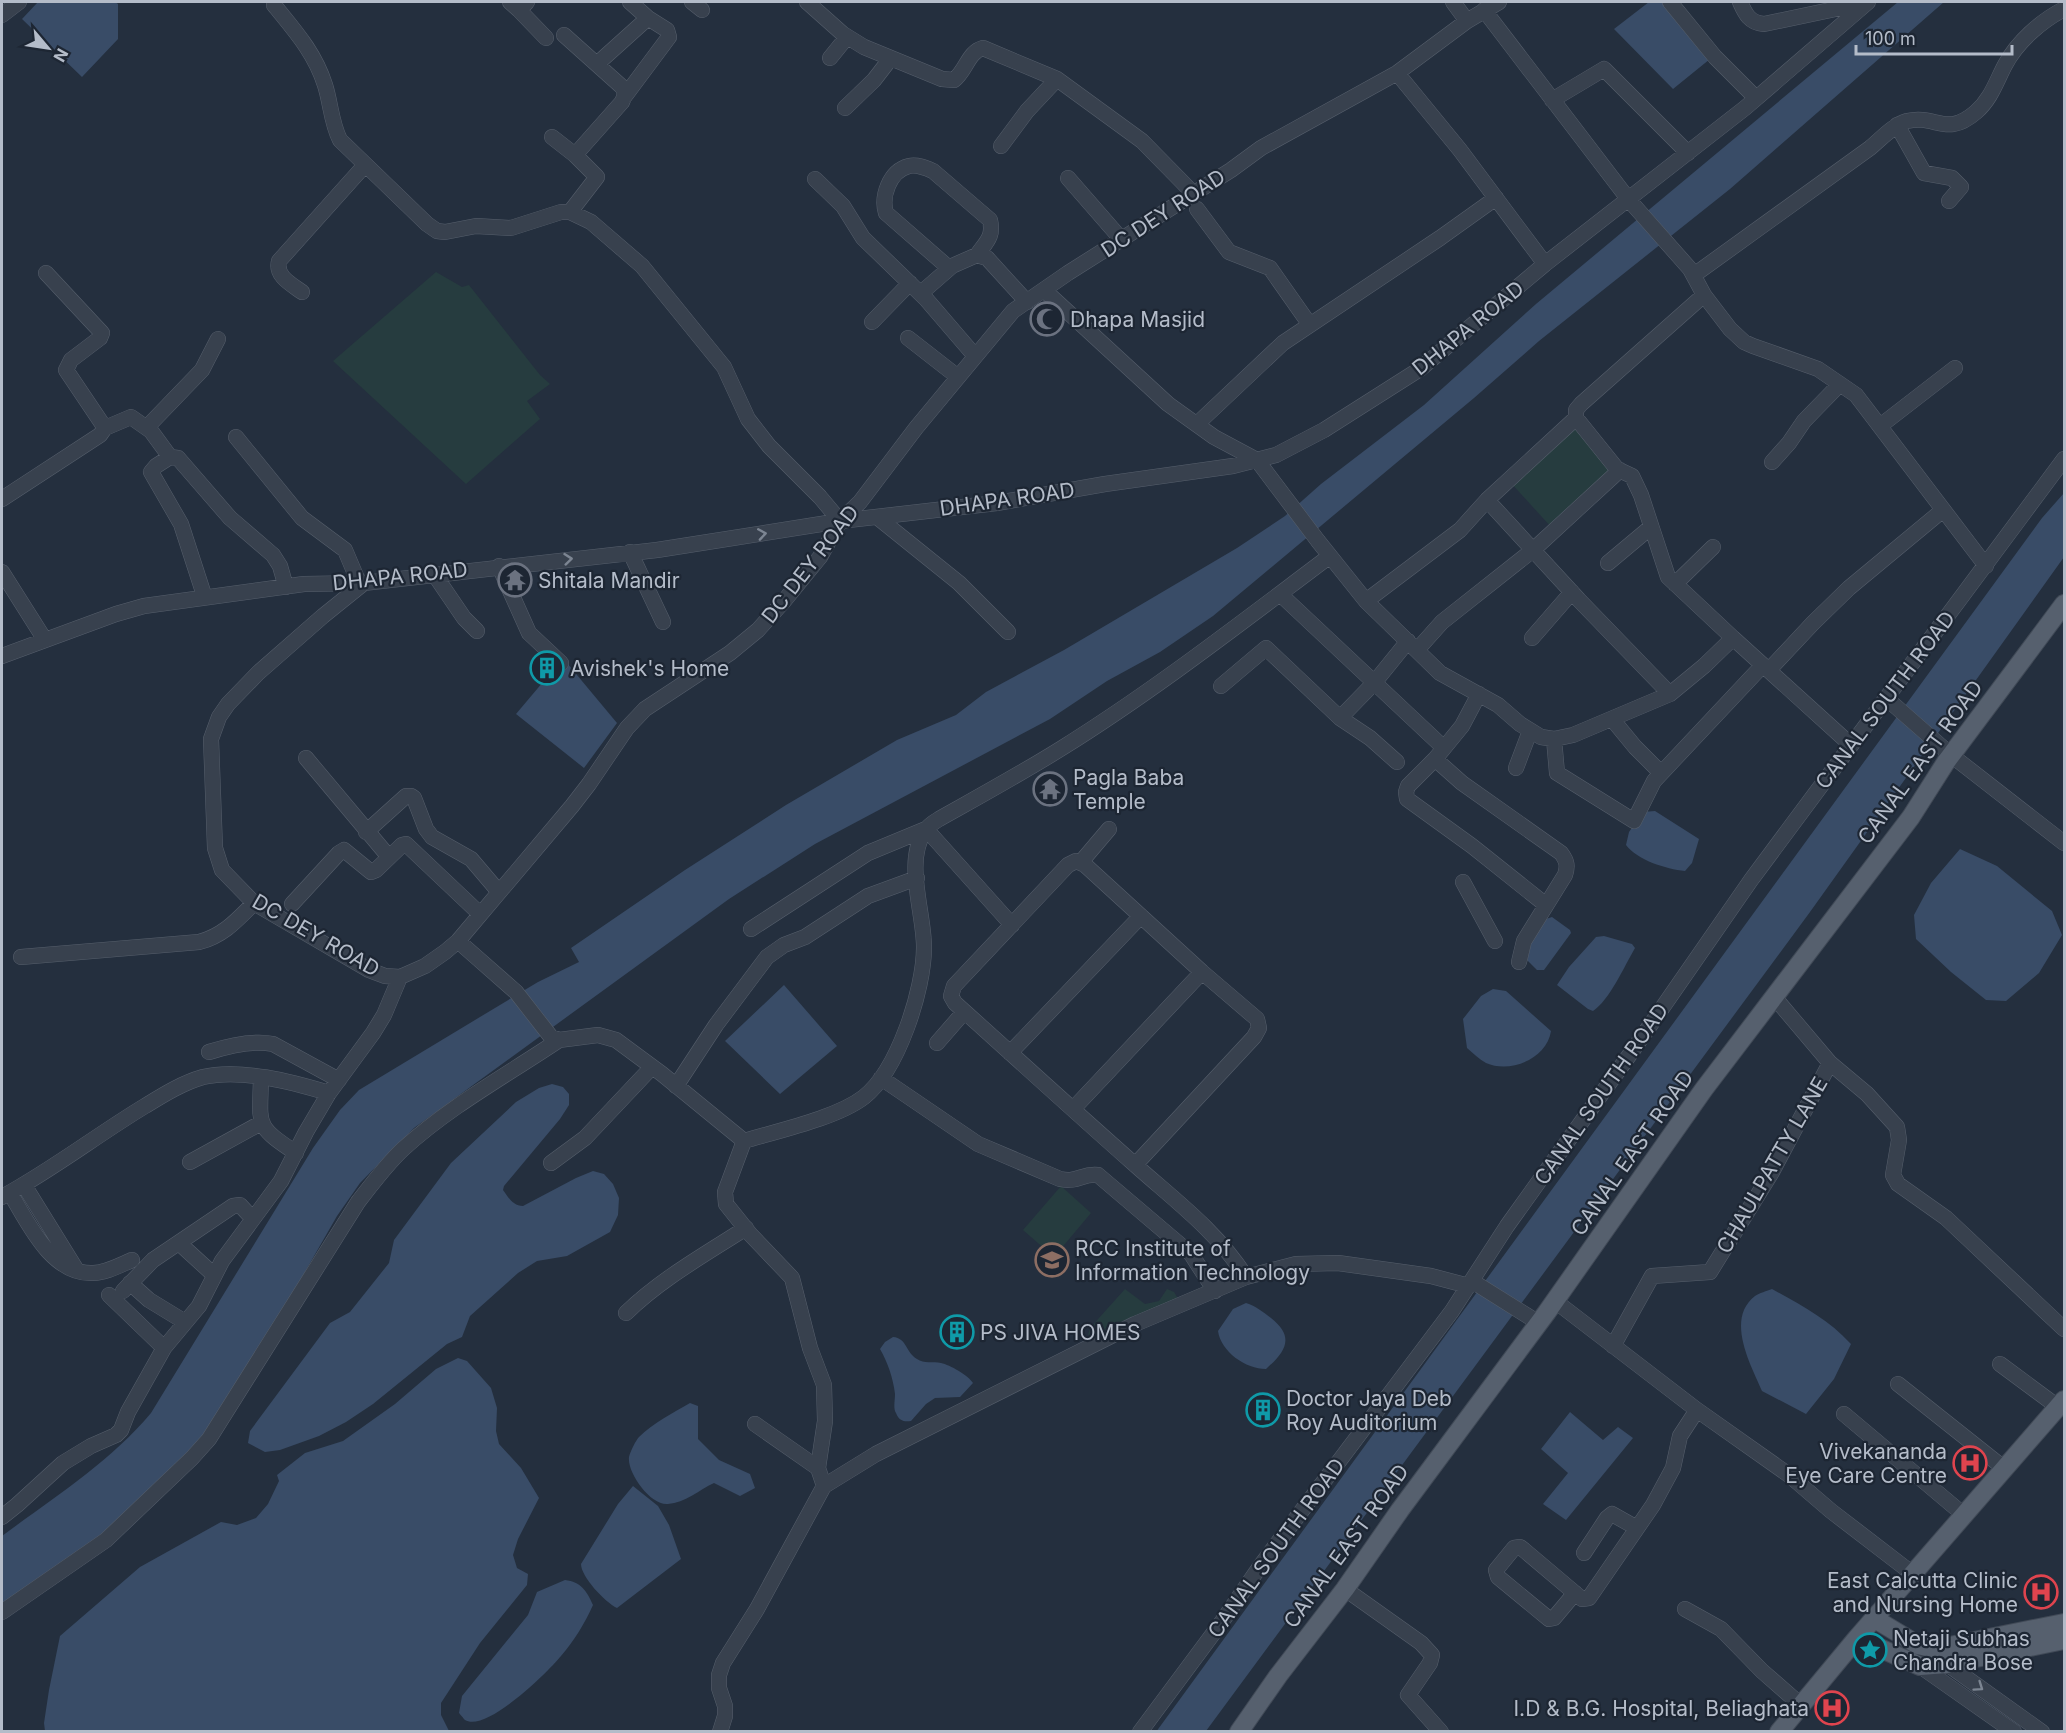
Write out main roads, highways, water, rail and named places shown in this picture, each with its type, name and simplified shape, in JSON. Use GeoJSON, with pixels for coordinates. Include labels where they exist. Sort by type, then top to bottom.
{"type":"FeatureCollection","features":[{"type":"Feature","properties":{"kind":"main road","name":"CANAL EAST ROAD"},"geometry":{"type":"LineString","coordinates":[[1239,1731],[1345,1589],[1534,1319],[1555,1301],[1704,1089],[1911,817],[1952,755],[2064,604]]}},
{"type":"Feature","properties":{"kind":"main road"},"geometry":{"type":"LineString","coordinates":[[1779,1731],[2005,1468],[2061,1408]]}},
{"type":"Feature","properties":{"kind":"main road"},"geometry":{"type":"LineString","coordinates":[[1875,1619],[1908,1640],[1931,1648],[2064,1623]]}},
{"type":"Feature","properties":{"kind":"main road"},"geometry":{"type":"LineString","coordinates":[[1857,1638],[1920,1666],[1947,1664],[2064,1640]]}},
{"type":"Feature","properties":{"kind":"water"},"geometry":{"type":"Polygon","coordinates":[[[38,2],[115,2],[118,4],[118,39],[82,77],[22,19],[38,2]]]}},
{"type":"Feature","properties":{"kind":"water"},"geometry":{"type":"Polygon","coordinates":[[[1649,2],[1664,2],[1710,59],[1673,89],[1614,29],[1649,2]]]}},
{"type":"Feature","properties":{"kind":"water"},"geometry":{"type":"Polygon","coordinates":[[[1898,2],[1944,2],[1730,189],[1539,341],[1213,616],[1160,652],[1107,681],[1050,719],[815,844],[729,899],[414,1128],[360,1183],[337,1216],[286,1305],[198,1445],[112,1528],[2,1605],[2,1536],[99,1464],[151,1413],[313,1148],[340,1110],[359,1090],[538,982],[579,962],[571,948],[685,870],[786,805],[897,740],[956,715],[986,692],[1064,650],[1237,548],[1285,516],[1321,484],[1424,405],[1536,304],[1898,2]]]}},
{"type":"Feature","properties":{"kind":"water"},"geometry":{"type":"Polygon","coordinates":[[[2064,493],[2064,557],[1810,912],[1206,1731],[1156,1732],[2042,518],[2064,493]]]}},
{"type":"Feature","properties":{"kind":"water"},"geometry":{"type":"Polygon","coordinates":[[[567,663],[617,723],[584,768],[516,714],[543,682],[567,663]]]}},
{"type":"Feature","properties":{"kind":"water"},"geometry":{"type":"Polygon","coordinates":[[[1655,811],[1699,839],[1692,863],[1685,871],[1652,863],[1637,855],[1626,845],[1629,832],[1643,812],[1655,811]]]}},
{"type":"Feature","properties":{"kind":"water"},"geometry":{"type":"Polygon","coordinates":[[[1960,849],[1997,866],[2052,911],[2062,935],[2039,973],[2006,1001],[1986,1000],[1951,972],[1916,939],[1914,915],[1931,883],[1960,849]]]}},
{"type":"Feature","properties":{"kind":"water"},"geometry":{"type":"Polygon","coordinates":[[[1552,917],[1571,933],[1544,970],[1537,970],[1527,960],[1528,948],[1546,919],[1552,917]]]}},
{"type":"Feature","properties":{"kind":"water"},"geometry":{"type":"Polygon","coordinates":[[[1604,936],[1632,944],[1635,948],[1611,991],[1593,1011],[1557,985],[1569,967],[1596,937],[1604,936]]]}},
{"type":"Feature","properties":{"kind":"water"},"geometry":{"type":"Polygon","coordinates":[[[784,985],[837,1046],[780,1094],[725,1041],[784,985]]]}},
{"type":"Feature","properties":{"kind":"water"},"geometry":{"type":"Polygon","coordinates":[[[1493,989],[1506,991],[1551,1031],[1543,1049],[1535,1056],[1516,1065],[1496,1066],[1486,1063],[1467,1048],[1463,1019],[1481,996],[1493,989]]]}},
{"type":"Feature","properties":{"kind":"water"},"geometry":{"type":"Polygon","coordinates":[[[552,1084],[563,1087],[569,1094],[569,1105],[503,1190],[514,1203],[523,1206],[593,1171],[604,1174],[613,1184],[619,1198],[618,1215],[610,1232],[567,1256],[537,1261],[518,1273],[470,1316],[462,1337],[447,1344],[373,1404],[346,1422],[319,1436],[280,1450],[265,1452],[248,1443],[250,1431],[330,1323],[350,1312],[389,1263],[394,1240],[451,1163],[516,1102],[539,1088],[552,1084]]]}},
{"type":"Feature","properties":{"kind":"water"},"geometry":{"type":"Polygon","coordinates":[[[1772,1289],[1824,1320],[1851,1344],[1834,1379],[1806,1414],[1762,1391],[1743,1342],[1742,1317],[1746,1306],[1757,1295],[1772,1289]]]}},
{"type":"Feature","properties":{"kind":"water"},"geometry":{"type":"Polygon","coordinates":[[[1246,1303],[1271,1318],[1283,1331],[1285,1344],[1283,1350],[1266,1369],[1243,1363],[1229,1352],[1220,1339],[1218,1331],[1233,1309],[1246,1303]]]}},
{"type":"Feature","properties":{"kind":"water"},"geometry":{"type":"Polygon","coordinates":[[[893,1337],[901,1340],[917,1359],[949,1366],[973,1383],[960,1397],[935,1398],[926,1404],[911,1421],[902,1420],[895,1411],[893,1382],[880,1349],[893,1337]]]}},
{"type":"Feature","properties":{"kind":"water"},"geometry":{"type":"Polygon","coordinates":[[[458,1358],[467,1361],[491,1388],[497,1408],[496,1431],[499,1444],[521,1468],[539,1498],[518,1539],[513,1555],[517,1568],[528,1574],[527,1585],[480,1643],[441,1703],[441,1715],[449,1731],[45,1731],[49,1690],[60,1636],[140,1567],[221,1522],[237,1525],[256,1518],[268,1504],[279,1481],[277,1475],[305,1453],[343,1441],[395,1404],[436,1369],[458,1358]]]}},
{"type":"Feature","properties":{"kind":"water"},"geometry":{"type":"Polygon","coordinates":[[[690,1403],[698,1406],[698,1439],[719,1460],[750,1474],[755,1488],[740,1496],[714,1483],[686,1499],[668,1504],[654,1500],[641,1487],[629,1464],[629,1457],[635,1443],[650,1427],[690,1403]]]}},
{"type":"Feature","properties":{"kind":"water"},"geometry":{"type":"Polygon","coordinates":[[[1570,1412],[1603,1440],[1618,1427],[1633,1438],[1566,1520],[1543,1504],[1568,1473],[1541,1449],[1570,1412]]]}},
{"type":"Feature","properties":{"kind":"water"},"geometry":{"type":"Polygon","coordinates":[[[633,1486],[658,1506],[669,1525],[681,1559],[617,1608],[594,1589],[585,1576],[581,1564],[618,1504],[633,1486]]]}},
{"type":"Feature","properties":{"kind":"water"},"geometry":{"type":"Polygon","coordinates":[[[565,1580],[583,1588],[593,1605],[570,1644],[543,1675],[501,1710],[475,1722],[465,1720],[459,1713],[462,1696],[528,1615],[537,1592],[565,1580]]]}},
{"type":"Feature","properties":{"kind":"place","name":"Dhapa Masjid"},"geometry":{"type":"Point","coordinates":[1047,319]}},
{"type":"Feature","properties":{"kind":"place","name":"Shitala Mandir"},"geometry":{"type":"Point","coordinates":[515,580]}},
{"type":"Feature","properties":{"kind":"place","name":"Avishek's Home"},"geometry":{"type":"Point","coordinates":[547,668]}},
{"type":"Feature","properties":{"kind":"place","name":"Pagla Baba Temple"},"geometry":{"type":"Point","coordinates":[1050,789]}},
{"type":"Feature","properties":{"kind":"place","name":"RCC Institute of Information Technology"},"geometry":{"type":"Point","coordinates":[1052,1260]}},
{"type":"Feature","properties":{"kind":"place","name":"PS JIVA HOMES"},"geometry":{"type":"Point","coordinates":[957,1332]}},
{"type":"Feature","properties":{"kind":"place","name":"Doctor Jaya Deb Roy Auditorium"},"geometry":{"type":"Point","coordinates":[1263,1410]}},
{"type":"Feature","properties":{"kind":"place","name":"Vivekananda Eye Care Centre"},"geometry":{"type":"Point","coordinates":[1970,1463]}},
{"type":"Feature","properties":{"kind":"place","name":"East Calcutta Clinic and Nursing Home"},"geometry":{"type":"Point","coordinates":[2041,1592]}},
{"type":"Feature","properties":{"kind":"place","name":"Netaji Subhas Chandra Bose"},"geometry":{"type":"Point","coordinates":[1870,1650]}},
{"type":"Feature","properties":{"kind":"place","name":"I.D & B.G. Hospital, Beliaghata"},"geometry":{"type":"Point","coordinates":[1832,1708]}}]}
